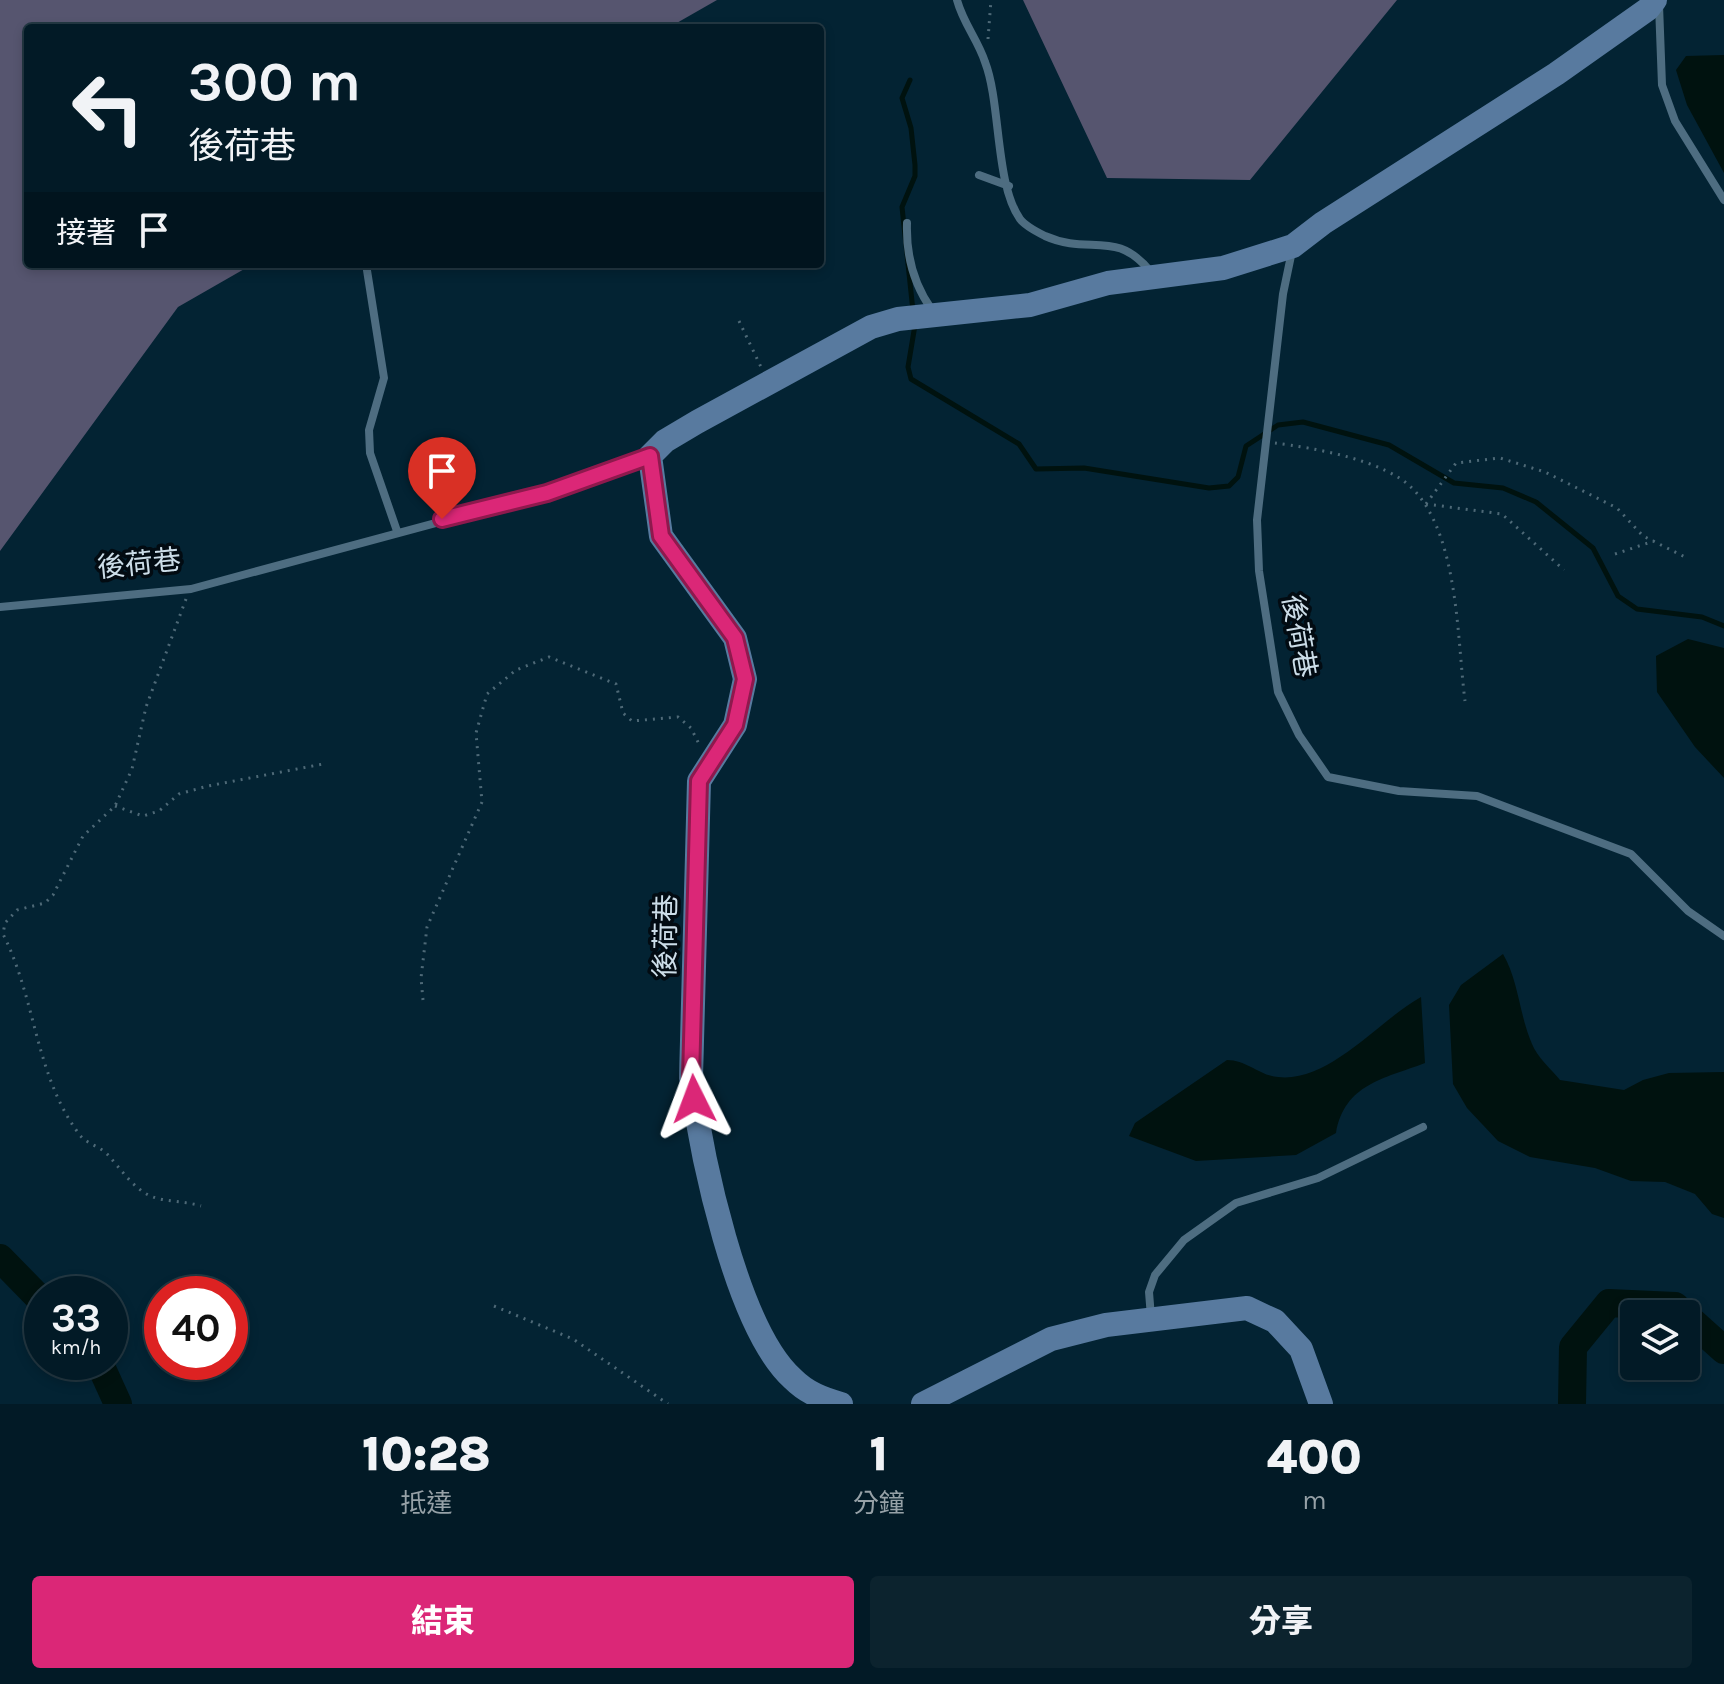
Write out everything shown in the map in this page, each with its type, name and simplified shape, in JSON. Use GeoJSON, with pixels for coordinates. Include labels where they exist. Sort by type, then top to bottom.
{"type":"FeatureCollection","features":[{"type":"Feature","properties":{"kind":"street","name":"後荷巷"},"geometry":{"type":"LineString","coordinates":[[841,1404],[819,1398],[793,1379],[755,1323],[727,1243],[697,1121],[691,1078],[699,781],[708,762],[735,725],[745,679],[735,638],[661,536],[650,456],[665,441],[768,381],[871,327],[934,314],[1030,305],[1089,287],[1223,268],[1293,246],[1323,223],[1556,74],[1657,0]]}},
{"type":"Feature","properties":{"kind":"street"},"geometry":{"type":"LineString","coordinates":[[923,1404],[1051,1339],[1151,1318],[1247,1308],[1275,1321],[1301,1349],[1321,1404]]}},
{"type":"Feature","properties":{"kind":"lane"},"geometry":{"type":"LineString","coordinates":[[957,0],[986,62],[1009,186],[1023,223],[1045,236],[1071,244],[1121,247],[1136,253],[1155,276]]}},
{"type":"Feature","properties":{"kind":"lane"},"geometry":{"type":"LineString","coordinates":[[1657,0],[1662,85],[1675,121],[1724,200]]}},
{"type":"Feature","properties":{"kind":"lane"},"geometry":{"type":"LineString","coordinates":[[979,175],[1009,186]]}},
{"type":"Feature","properties":{"kind":"lane"},"geometry":{"type":"LineString","coordinates":[[907,223],[906,240],[915,277],[934,314]]}},
{"type":"Feature","properties":{"kind":"lane","name":"後荷巷"},"geometry":{"type":"LineString","coordinates":[[1293,246],[1283,294],[1257,520],[1259,571],[1269,648],[1278,692],[1299,735],[1328,777],[1399,791],[1477,796],[1631,854],[1688,911],[1724,936]]}},
{"type":"Feature","properties":{"kind":"lane"},"geometry":{"type":"LineString","coordinates":[[367,268],[384,378],[369,430],[370,453],[397,531]]}},
{"type":"Feature","properties":{"kind":"lane","name":"後荷巷"},"geometry":{"type":"LineString","coordinates":[[0,607],[191,589],[547,493],[650,456]]}},
{"type":"Feature","properties":{"kind":"lane"},"geometry":{"type":"LineString","coordinates":[[1151,1318],[1149,1292],[1155,1275],[1184,1240],[1210,1221],[1236,1203],[1318,1178],[1423,1127]]}},
{"type":"Feature","properties":{"kind":"path"},"geometry":{"type":"LineString","coordinates":[[986,62],[991,0]]}},
{"type":"Feature","properties":{"kind":"path"},"geometry":{"type":"LineString","coordinates":[[739,321],[768,381]]}},
{"type":"Feature","properties":{"kind":"path"},"geometry":{"type":"LineString","coordinates":[[1267,442],[1350,458],[1393,475],[1412,487],[1426,504],[1445,547],[1465,701]]}},
{"type":"Feature","properties":{"kind":"path"},"geometry":{"type":"LineString","coordinates":[[1426,504],[1456,463],[1500,458],[1545,472],[1617,508],[1643,536],[1687,558]]}},
{"type":"Feature","properties":{"kind":"path"},"geometry":{"type":"LineString","coordinates":[[1426,504],[1502,514],[1564,570]]}},
{"type":"Feature","properties":{"kind":"path"},"geometry":{"type":"LineString","coordinates":[[1615,554],[1654,541]]}},
{"type":"Feature","properties":{"kind":"path"},"geometry":{"type":"LineString","coordinates":[[191,589],[146,707],[132,769],[115,806],[83,836],[53,895],[45,903],[17,910],[5,923],[3,934],[31,1008],[41,1058],[63,1110],[82,1138],[101,1147],[140,1190],[155,1198],[201,1206]]}},
{"type":"Feature","properties":{"kind":"path"},"geometry":{"type":"LineString","coordinates":[[423,1000],[421,978],[427,927],[482,802],[476,733],[487,694],[516,670],[549,657],[616,684],[623,713],[632,721],[678,717],[691,728],[708,762]]}},
{"type":"Feature","properties":{"kind":"path"},"geometry":{"type":"LineString","coordinates":[[115,806],[143,816],[159,811],[179,794],[323,764]]}},
{"type":"Feature","properties":{"kind":"path"},"geometry":{"type":"LineString","coordinates":[[494,1306],[573,1339],[668,1404]]}},
{"type":"Feature","properties":{"kind":"shaded area"},"geometry":{"type":"Polygon","coordinates":[[[0,0],[717,0],[675,24],[24,24],[24,268],[246,268],[178,307],[0,551],[0,0]]]}},
{"type":"Feature","properties":{"kind":"shaded area"},"geometry":{"type":"Polygon","coordinates":[[[1023,0],[1397,0],[1250,180],[1107,178],[1023,0]]]}},
{"type":"Feature","properties":{"kind":"shaded area"},"geometry":{"type":"Polygon","coordinates":[[[1724,55],[1724,173],[1687,105],[1676,70],[1686,56],[1724,55]]]}},
{"type":"Feature","properties":{"kind":"shaded area"},"geometry":{"type":"Polygon","coordinates":[[[1688,639],[1724,648],[1724,778],[1695,747],[1657,692],[1656,656],[1688,639]]]}},
{"type":"Feature","properties":{"kind":"shaded area"},"geometry":{"type":"Polygon","coordinates":[[[1503,954],[1532,1044],[1560,1080],[1624,1090],[1643,1080],[1669,1073],[1724,1072],[1724,1218],[1712,1214],[1695,1194],[1665,1182],[1631,1181],[1595,1168],[1530,1157],[1498,1141],[1467,1108],[1453,1084],[1449,1005],[1461,985],[1503,954]]]}},
{"type":"Feature","properties":{"kind":"shaded area"},"geometry":{"type":"Polygon","coordinates":[[[1421,997],[1425,1063],[1368,1086],[1348,1104],[1336,1133],[1296,1155],[1196,1161],[1129,1136],[1135,1123],[1227,1060],[1278,1077],[1297,1076],[1316,1070],[1334,1061],[1421,997]]]}},
{"type":"Feature","properties":{"kind":"waterway"},"geometry":{"type":"LineString","coordinates":[[910,80],[902,98],[911,128],[915,176],[902,207],[913,311]]}},
{"type":"Feature","properties":{"kind":"waterway"},"geometry":{"type":"LineString","coordinates":[[915,325],[908,367],[911,379],[1019,444],[1036,469],[1084,468],[1209,488],[1229,486],[1238,477],[1246,446],[1278,425],[1303,422],[1389,445],[1454,483],[1503,488],[1536,502],[1593,548],[1618,596],[1637,609],[1702,617],[1724,626]]}},
{"type":"Feature","properties":{"kind":"waterway"},"geometry":{"type":"LineString","coordinates":[[0,1258],[24,1283]]}},
{"type":"Feature","properties":{"kind":"waterway"},"geometry":{"type":"LineString","coordinates":[[1572,1404],[1573,1347],[1609,1303],[1620,1304]]}},
{"type":"Feature","properties":{"kind":"waterway"},"geometry":{"type":"LineString","coordinates":[[1700,1329],[1724,1350]]}},
{"type":"Feature","properties":{"kind":"waterway"},"geometry":{"type":"LineString","coordinates":[[107,1380],[118,1404]]}},
{"type":"Feature","properties":{"kind":"route"},"geometry":{"type":"LineString","coordinates":[[442,519],[547,493],[650,456],[661,536],[735,638],[745,679],[735,725],[708,762],[699,781],[691,1078],[694,1099]]}}]}
